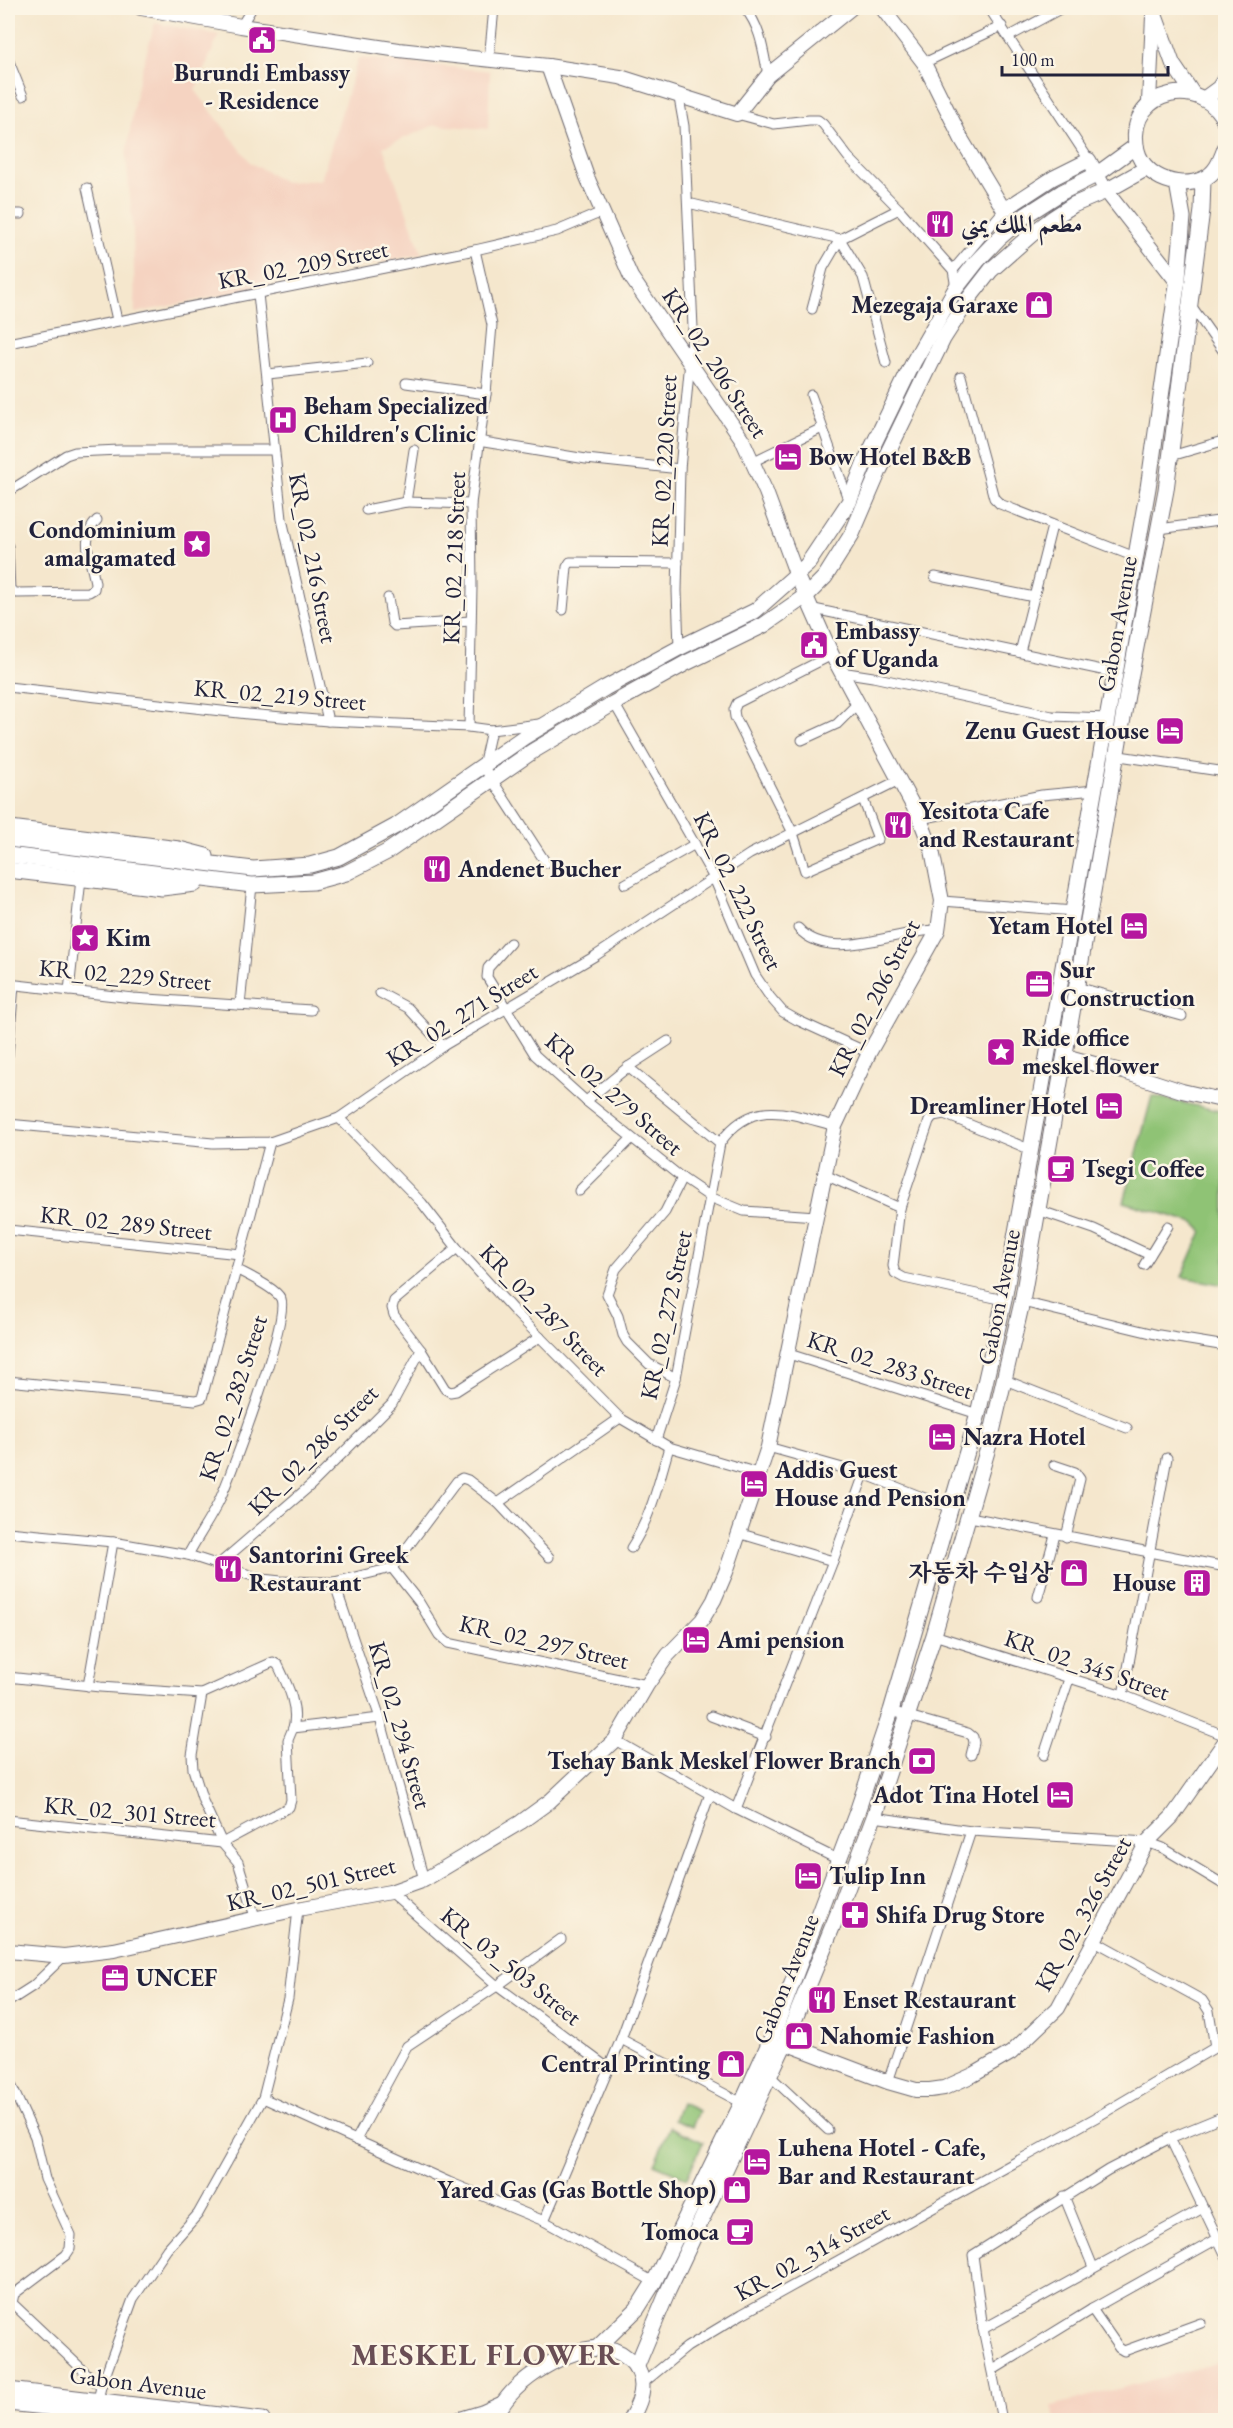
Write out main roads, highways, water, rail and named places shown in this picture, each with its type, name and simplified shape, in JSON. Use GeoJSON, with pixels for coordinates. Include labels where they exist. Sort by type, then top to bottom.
{"type":"FeatureCollection","features":[{"type":"Feature","properties":{"kind":"main road"},"geometry":{"type":"LineString","coordinates":[[1199,97],[1219,88],[1226,77]]}},
{"type":"Feature","properties":{"kind":"main road"},"geometry":{"type":"LineString","coordinates":[[1224,118],[1215,107],[1199,97],[1182,92],[1162,96],[1149,102],[1141,115],[1136,130],[1136,146],[1147,168],[1156,175],[1177,183],[1203,180],[1222,169],[1226,146]]}},
{"type":"Feature","properties":{"kind":"main road"},"geometry":{"type":"LineString","coordinates":[[8,838],[253,869],[310,865],[339,857],[396,826],[524,737],[605,688],[755,611],[797,576],[819,548],[849,502],[864,465],[914,361],[956,288],[978,260],[1017,223],[1062,192],[1096,175],[1136,146]]}},
{"type":"Feature","properties":{"kind":"main road"},"geometry":{"type":"LineString","coordinates":[[8,855],[252,885],[313,882],[346,873],[387,852],[533,751],[614,703],[686,663],[810,602],[852,534],[879,471],[943,339],[970,297],[991,270],[1033,233],[1073,205],[1106,191],[1147,168]]}},
{"type":"Feature","properties":{"kind":"main road","name":"Gabon Avenue"},"geometry":{"type":"LineString","coordinates":[[636,2368],[660,2308],[785,2043],[838,1914],[874,1817],[934,1635],[969,1517],[1005,1380],[1022,1302],[1077,987],[1109,754],[1158,529],[1171,456],[1202,210],[1203,180]]}},
{"type":"Feature","properties":{"kind":"main road","name":"Gabon Avenue"},"geometry":{"type":"LineString","coordinates":[[597,2348],[637,2309],[654,2282],[771,2039],[839,1860],[891,1711],[978,1414],[1004,1300],[1029,1149],[1095,790],[1109,754],[1108,718],[1148,488],[1178,283],[1183,217],[1177,183]]}},
{"type":"Feature","properties":{"kind":"main road"},"geometry":{"type":"LineString","coordinates":[[8,828],[179,849],[197,853],[221,865]]}},
{"type":"Feature","properties":{"kind":"main road"},"geometry":{"type":"LineString","coordinates":[[8,870],[162,888],[193,885],[204,880]]}},
{"type":"Feature","properties":{"kind":"main road"},"geometry":{"type":"LineString","coordinates":[[1015,1235],[1033,1237]]}},
{"type":"Feature","properties":{"kind":"main road"},"geometry":{"type":"LineString","coordinates":[[495,2421],[502,2404],[526,2379],[545,2367],[570,2356],[597,2348],[621,2354],[636,2368],[642,2384],[641,2395],[630,2421]]}},
{"type":"Feature","properties":{"kind":"main road","name":"Gabon Avenue"},"geometry":{"type":"LineString","coordinates":[[8,2390],[262,2421]]}},
{"type":"Feature","properties":{"kind":"main road","name":"Gabon Avenue"},"geometry":{"type":"LineString","coordinates":[[8,2403],[98,2400],[168,2421]]}},
{"type":"Feature","properties":{"kind":"main road"},"geometry":{"type":"LineString","coordinates":[[459,2421],[502,2404]]}},
{"type":"Feature","properties":{"kind":"place","name":"Burundi Embassy - Residence"},"geometry":{"type":"Point","coordinates":[262,40]}},
{"type":"Feature","properties":{"kind":"place","name":"مطعم الملك يمني"},"geometry":{"type":"Point","coordinates":[940,224]}},
{"type":"Feature","properties":{"kind":"place","name":"Mezegaja Garaxe"},"geometry":{"type":"Point","coordinates":[1039,305]}},
{"type":"Feature","properties":{"kind":"place","name":"Beham Specialized Children's Clinic"},"geometry":{"type":"Point","coordinates":[283,420]}},
{"type":"Feature","properties":{"kind":"place","name":"Bow Hotel B&B"},"geometry":{"type":"Point","coordinates":[788,457]}},
{"type":"Feature","properties":{"kind":"place","name":"Condominium amalgamated"},"geometry":{"type":"Point","coordinates":[197,544]}},
{"type":"Feature","properties":{"kind":"place","name":"Embassy of Uganda"},"geometry":{"type":"Point","coordinates":[814,645]}},
{"type":"Feature","properties":{"kind":"place","name":"Zenu Guest House"},"geometry":{"type":"Point","coordinates":[1170,731]}},
{"type":"Feature","properties":{"kind":"place","name":"Yesitota Cafe and Restaurant"},"geometry":{"type":"Point","coordinates":[898,825]}},
{"type":"Feature","properties":{"kind":"place","name":"Andenet Bucher"},"geometry":{"type":"Point","coordinates":[437,869]}},
{"type":"Feature","properties":{"kind":"place","name":"Yetam Hotel"},"geometry":{"type":"Point","coordinates":[1134,926]}},
{"type":"Feature","properties":{"kind":"place","name":"Kim"},"geometry":{"type":"Point","coordinates":[85,938]}},
{"type":"Feature","properties":{"kind":"place","name":"Sur Construction"},"geometry":{"type":"Point","coordinates":[1039,984]}},
{"type":"Feature","properties":{"kind":"place","name":"Ride office meskel flower"},"geometry":{"type":"Point","coordinates":[1001,1052]}},
{"type":"Feature","properties":{"kind":"place","name":"Dreamliner Hotel"},"geometry":{"type":"Point","coordinates":[1109,1106]}},
{"type":"Feature","properties":{"kind":"place","name":"Tsegi Coffee"},"geometry":{"type":"Point","coordinates":[1061,1169]}},
{"type":"Feature","properties":{"kind":"place","name":"Nazra Hotel"},"geometry":{"type":"Point","coordinates":[942,1437]}},
{"type":"Feature","properties":{"kind":"place","name":"Addis Guest House and Pension"},"geometry":{"type":"Point","coordinates":[754,1484]}},
{"type":"Feature","properties":{"kind":"place","name":"Santorini Greek Restaurant"},"geometry":{"type":"Point","coordinates":[228,1569]}},
{"type":"Feature","properties":{"kind":"place","name":"자동차 수입상"},"geometry":{"type":"Point","coordinates":[1074,1573]}},
{"type":"Feature","properties":{"kind":"place","name":"House"},"geometry":{"type":"Point","coordinates":[1197,1583]}},
{"type":"Feature","properties":{"kind":"place","name":"Ami pension"},"geometry":{"type":"Point","coordinates":[696,1640]}},
{"type":"Feature","properties":{"kind":"place","name":"Tsehay Bank Meskel Flower Branch"},"geometry":{"type":"Point","coordinates":[922,1761]}},
{"type":"Feature","properties":{"kind":"place","name":"Adot Tina Hotel"},"geometry":{"type":"Point","coordinates":[1060,1795]}},
{"type":"Feature","properties":{"kind":"place","name":"Tulip Inn"},"geometry":{"type":"Point","coordinates":[808,1876]}},
{"type":"Feature","properties":{"kind":"place","name":"Shifa Drug Store"},"geometry":{"type":"Point","coordinates":[855,1915]}},
{"type":"Feature","properties":{"kind":"place","name":"UNCEF"},"geometry":{"type":"Point","coordinates":[115,1978]}},
{"type":"Feature","properties":{"kind":"place","name":"Enset Restaurant"},"geometry":{"type":"Point","coordinates":[822,2000]}},
{"type":"Feature","properties":{"kind":"place","name":"Nahomie Fashion"},"geometry":{"type":"Point","coordinates":[799,2036]}},
{"type":"Feature","properties":{"kind":"place","name":"Central Printing"},"geometry":{"type":"Point","coordinates":[731,2064]}},
{"type":"Feature","properties":{"kind":"place","name":"Luhena Hotel - Cafe, Bar and Restaurant"},"geometry":{"type":"Point","coordinates":[757,2162]}},
{"type":"Feature","properties":{"kind":"place","name":"Yared Gas (Gas Bottle Shop)"},"geometry":{"type":"Point","coordinates":[737,2190]}},
{"type":"Feature","properties":{"kind":"place","name":"Tomoca"},"geometry":{"type":"Point","coordinates":[740,2232]}},
{"type":"Feature","properties":{"kind":"district","name":"MESKEL FLOWER"},"geometry":{"type":"Point","coordinates":[486,2355]}}]}
